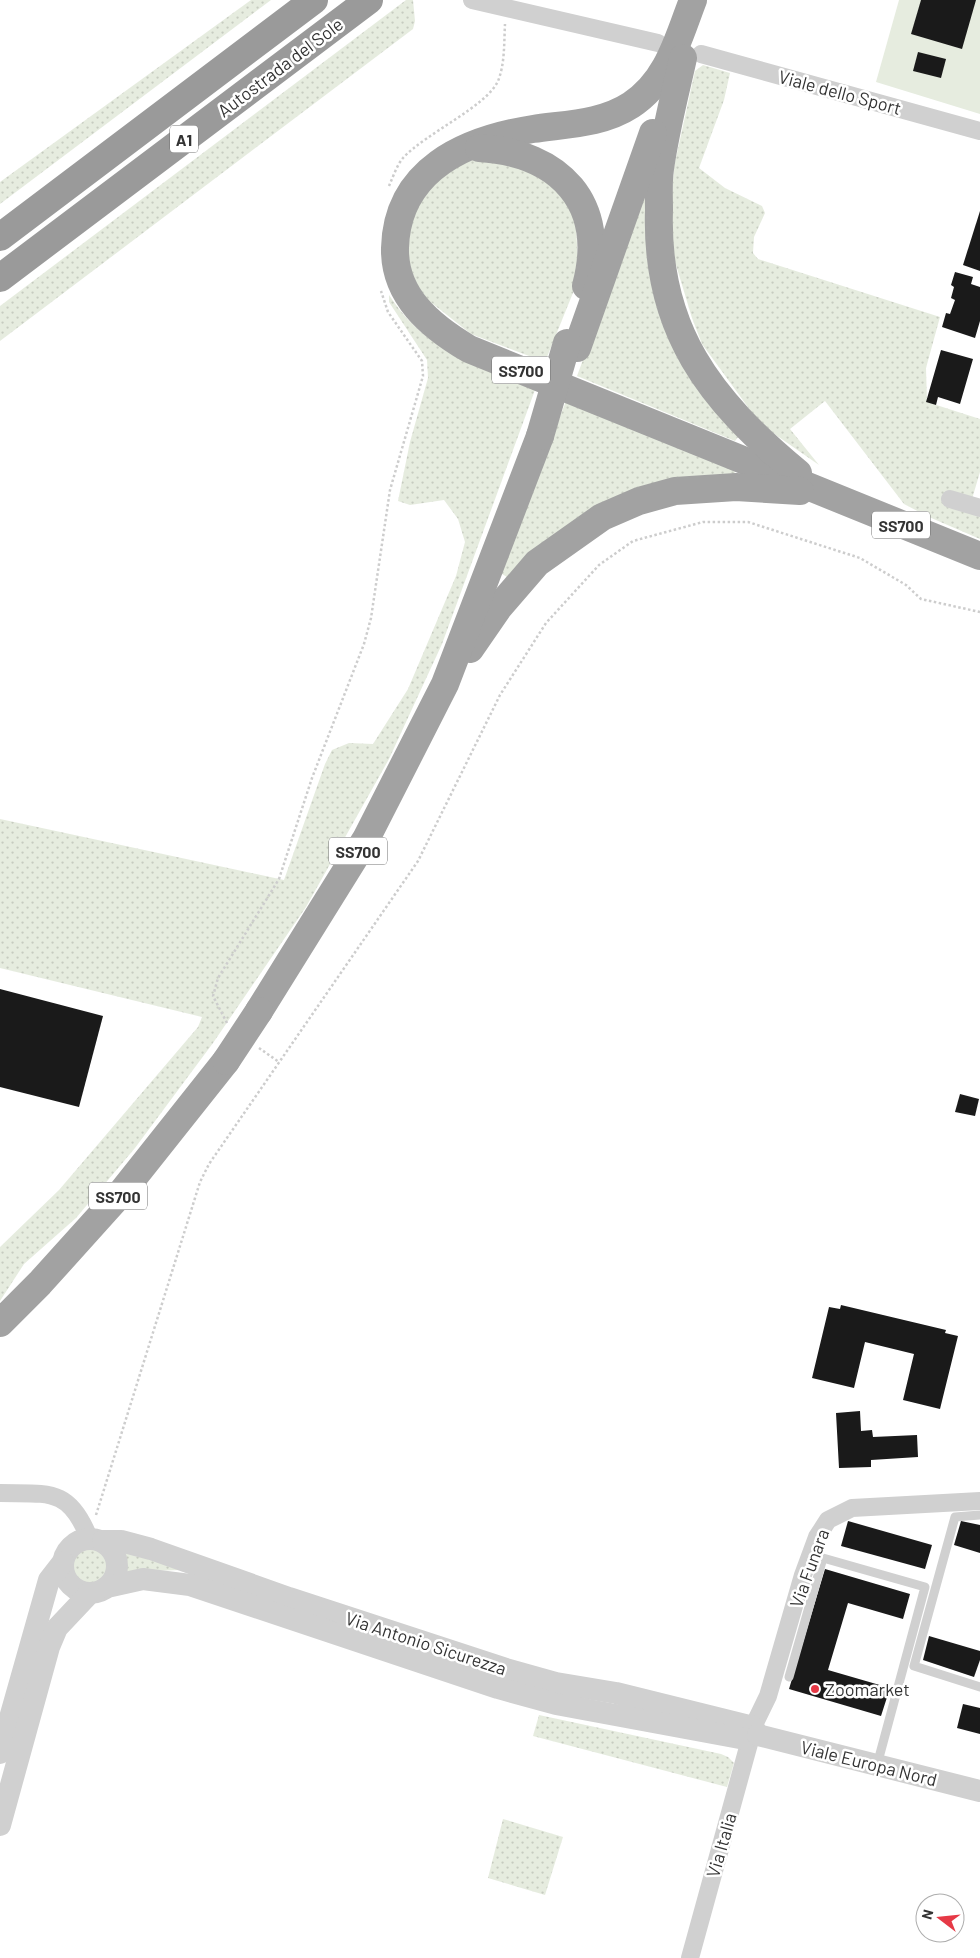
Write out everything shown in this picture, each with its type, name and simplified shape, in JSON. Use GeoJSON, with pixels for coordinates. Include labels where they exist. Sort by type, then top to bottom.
{"type":"FeatureCollection","features":[{"type":"Feature","properties":{"kind":"highway","name":"Autostrada del Sole"},"geometry":{"type":"LineString","coordinates":[[0,237],[314,0]]}},
{"type":"Feature","properties":{"kind":"highway","name":"Autostrada del Sole"},"geometry":{"type":"LineString","coordinates":[[0,278],[369,0]]}},
{"type":"Feature","properties":{"kind":"highway"},"geometry":{"type":"LineString","coordinates":[[470,147],[511,133],[596,119],[630,105],[657,82],[667,67],[693,0]]}},
{"type":"Feature","properties":{"kind":"highway"},"geometry":{"type":"LineString","coordinates":[[704,0],[692,56],[660,170],[659,252],[668,297],[687,348],[711,387],[764,446],[822,493]]}},
{"type":"Feature","properties":{"kind":"highway"},"geometry":{"type":"LineString","coordinates":[[572,346],[652,137],[692,56]]}},
{"type":"Feature","properties":{"kind":"highway"},"geometry":{"type":"LineString","coordinates":[[470,147],[499,149],[533,158],[557,173],[579,199],[590,230],[590,269],[572,346]]}},
{"type":"Feature","properties":{"kind":"highway","name":"SS700"},"geometry":{"type":"LineString","coordinates":[[470,147],[437,164],[422,177],[408,194],[399,212],[395,256],[399,277],[407,296],[420,312],[452,339],[490,358],[980,556]]}},
{"type":"Feature","properties":{"kind":"highway","name":"SS700"},"geometry":{"type":"LineString","coordinates":[[0,1323],[122,1192],[226,1061],[366,840],[445,684],[540,436],[572,346]]}},
{"type":"Feature","properties":{"kind":"highway"},"geometry":{"type":"LineString","coordinates":[[445,684],[499,607],[537,563],[602,517],[639,501],[675,491],[736,487],[822,493]]}},
{"type":"Feature","properties":{"kind":"street"},"geometry":{"type":"LineString","coordinates":[[472,0],[658,43]]}},
{"type":"Feature","properties":{"kind":"street","name":"Viale dello Sport"},"geometry":{"type":"LineString","coordinates":[[692,56],[980,131]]}},
{"type":"Feature","properties":{"kind":"street"},"geometry":{"type":"LineString","coordinates":[[950,499],[980,508]]}},
{"type":"Feature","properties":{"kind":"street"},"geometry":{"type":"LineString","coordinates":[[0,1493],[42,1494],[63,1500],[81,1517],[96,1540],[110,1547],[118,1563],[117,1572],[58,1628],[49,1647],[0,1825]]}},
{"type":"Feature","properties":{"kind":"street","name":"Via Funara"},"geometry":{"type":"LineString","coordinates":[[754,1734],[768,1696],[803,1575],[817,1537],[828,1520],[852,1508],[980,1501]]}},
{"type":"Feature","properties":{"kind":"street"},"geometry":{"type":"LineString","coordinates":[[0,1753],[49,1580],[63,1562],[70,1547],[76,1542],[96,1540]]}},
{"type":"Feature","properties":{"kind":"street","name":"Via Antonio Sicurezza"},"geometry":{"type":"LineString","coordinates":[[96,1540],[120,1541],[152,1549],[289,1598],[506,1669],[556,1683],[616,1694],[754,1734]]}},
{"type":"Feature","properties":{"kind":"street"},"geometry":{"type":"LineString","coordinates":[[63,1562],[66,1580],[73,1587],[98,1590]]}},
{"type":"Feature","properties":{"kind":"street","name":"Via Antonio Sicurezza"},"geometry":{"type":"LineString","coordinates":[[98,1590],[144,1579],[190,1585],[498,1688],[556,1704],[754,1734]]}},
{"type":"Feature","properties":{"kind":"street","name":"Viale Europa Nord"},"geometry":{"type":"LineString","coordinates":[[754,1734],[980,1791]]}},
{"type":"Feature","properties":{"kind":"street","name":"Via Italia"},"geometry":{"type":"LineString","coordinates":[[690,1958],[754,1734]]}},
{"type":"Feature","properties":{"kind":"lane"},"geometry":{"type":"LineString","coordinates":[[980,1515],[955,1517],[914,1666],[980,1687]]}},
{"type":"Feature","properties":{"kind":"lane"},"geometry":{"type":"LineString","coordinates":[[789,1677],[823,1558],[925,1587],[876,1765]]}},
{"type":"Feature","properties":{"kind":"path"},"geometry":{"type":"LineString","coordinates":[[387,189],[402,160],[422,141],[487,96],[498,81],[504,55],[506,7]]}},
{"type":"Feature","properties":{"kind":"path"},"geometry":{"type":"LineString","coordinates":[[227,1023],[213,996],[218,978],[279,879],[312,778],[364,644],[371,618],[390,490],[422,376],[422,360],[388,312],[378,284]]}},
{"type":"Feature","properties":{"kind":"path"},"geometry":{"type":"LineString","coordinates":[[96,1540],[200,1182],[210,1164],[279,1062],[418,861],[500,695],[546,623],[599,565],[634,541],[703,522],[748,522],[860,558],[906,585],[920,599],[980,612]]}},
{"type":"Feature","properties":{"kind":"path"},"geometry":{"type":"LineString","coordinates":[[261,1050],[279,1062]]}},
{"type":"Feature","properties":{"kind":"shaded area"},"geometry":{"type":"Polygon","coordinates":[[[251,0],[271,0],[0,204],[0,182],[251,0]]]}},
{"type":"Feature","properties":{"kind":"shaded area"},"geometry":{"type":"Polygon","coordinates":[[[406,0],[413,0],[415,21],[413,29],[0,341],[0,306],[406,0]]]}},
{"type":"Feature","properties":{"kind":"shaded area"},"geometry":{"type":"Polygon","coordinates":[[[899,0],[980,0],[980,114],[876,82],[899,0]]]}},
{"type":"Feature","properties":{"kind":"shaded area"},"geometry":{"type":"Polygon","coordinates":[[[703,65],[730,73],[724,100],[699,168],[725,188],[762,206],[765,213],[754,237],[753,253],[758,259],[940,317],[926,368],[927,402],[980,419],[980,472],[972,499],[980,501],[980,539],[904,504],[825,401],[790,429],[819,465],[773,433],[753,414],[702,344],[673,255],[671,207],[674,167],[695,71],[703,65]]]}},
{"type":"Feature","properties":{"kind":"shaded area"},"geometry":{"type":"Polygon","coordinates":[[[475,156],[530,164],[575,210],[579,278],[545,362],[471,334],[428,300],[419,289],[408,263],[405,235],[426,183],[475,156]]]}},
{"type":"Feature","properties":{"kind":"shaded area"},"geometry":{"type":"Polygon","coordinates":[[[648,184],[649,250],[739,436],[735,441],[577,376],[648,184]]]}},
{"type":"Feature","properties":{"kind":"shaded area"},"geometry":{"type":"Polygon","coordinates":[[[389,295],[403,314],[436,343],[473,364],[535,390],[442,644],[389,759],[306,907],[213,1043],[135,1148],[76,1218],[24,1264],[0,1301],[0,1247],[59,1190],[198,1027],[202,1017],[0,968],[0,819],[284,880],[325,764],[332,750],[349,743],[373,744],[408,689],[456,576],[465,542],[458,519],[444,500],[410,505],[398,501],[410,442],[428,378],[427,360],[389,302],[389,295]]]}},
{"type":"Feature","properties":{"kind":"shaded area"},"geometry":{"type":"Polygon","coordinates":[[[566,401],[731,466],[735,472],[733,476],[717,477],[507,577],[502,574],[501,569],[566,401]]]}},
{"type":"Feature","properties":{"kind":"shaded area"},"geometry":{"type":"Polygon","coordinates":[[[90,1547],[97,1548],[103,1552],[107,1558],[107,1572],[103,1578],[97,1582],[90,1583],[83,1582],[77,1578],[73,1572],[72,1565],[73,1558],[77,1552],[83,1548],[90,1547]]]}},
{"type":"Feature","properties":{"kind":"shaded area"},"geometry":{"type":"Polygon","coordinates":[[[118,1547],[180,1570],[123,1572],[124,1559],[118,1547]]]}},
{"type":"Feature","properties":{"kind":"shaded area"},"geometry":{"type":"Polygon","coordinates":[[[539,1715],[721,1754],[728,1757],[734,1763],[727,1787],[533,1736],[539,1715]]]}},
{"type":"Feature","properties":{"kind":"shaded area"},"geometry":{"type":"Polygon","coordinates":[[[503,1819],[563,1837],[545,1895],[488,1878],[503,1819]]]}},
{"type":"Feature","properties":{"kind":"building"},"geometry":{"type":"Polygon","coordinates":[[[921,0],[976,0],[962,49],[911,34],[921,0]]]}},
{"type":"Feature","properties":{"kind":"building"},"geometry":{"type":"Polygon","coordinates":[[[918,52],[946,59],[941,78],[913,71],[918,52]]]}},
{"type":"Feature","properties":{"kind":"building"},"geometry":{"type":"Polygon","coordinates":[[[980,211],[980,271],[963,265],[980,211]]]}},
{"type":"Feature","properties":{"kind":"building"},"geometry":{"type":"Polygon","coordinates":[[[955,272],[973,277],[971,284],[980,287],[980,321],[975,338],[942,327],[946,313],[950,314],[955,300],[951,298],[954,287],[951,285],[955,272]]]}},
{"type":"Feature","properties":{"kind":"building"},"geometry":{"type":"Polygon","coordinates":[[[941,350],[973,359],[960,404],[938,397],[936,405],[926,402],[941,350]]]}},
{"type":"Feature","properties":{"kind":"building"},"geometry":{"type":"Polygon","coordinates":[[[0,989],[103,1016],[79,1107],[0,1087],[0,989]]]}},
{"type":"Feature","properties":{"kind":"building"},"geometry":{"type":"Polygon","coordinates":[[[960,1094],[979,1099],[975,1116],[955,1112],[960,1094]]]}},
{"type":"Feature","properties":{"kind":"building"},"geometry":{"type":"Polygon","coordinates":[[[841,1305],[946,1330],[945,1333],[958,1336],[940,1409],[903,1400],[914,1354],[865,1342],[854,1388],[812,1378],[829,1307],[840,1309],[841,1305]]]}},
{"type":"Feature","properties":{"kind":"building"},"geometry":{"type":"Polygon","coordinates":[[[860,1411],[861,1431],[872,1430],[873,1437],[917,1435],[918,1457],[871,1460],[871,1467],[839,1468],[836,1413],[860,1411]]]}},
{"type":"Feature","properties":{"kind":"building"},"geometry":{"type":"Polygon","coordinates":[[[848,1521],[932,1545],[925,1569],[841,1546],[848,1521]]]}},
{"type":"Feature","properties":{"kind":"building"},"geometry":{"type":"Polygon","coordinates":[[[961,1521],[980,1525],[980,1553],[954,1545],[961,1521]]]}},
{"type":"Feature","properties":{"kind":"building"},"geometry":{"type":"Polygon","coordinates":[[[825,1569],[910,1594],[903,1619],[848,1603],[828,1670],[890,1688],[881,1716],[789,1689],[825,1569]]]}},
{"type":"Feature","properties":{"kind":"building"},"geometry":{"type":"Polygon","coordinates":[[[929,1636],[980,1651],[980,1660],[974,1677],[923,1660],[929,1636]]]}},
{"type":"Feature","properties":{"kind":"building"},"geometry":{"type":"Polygon","coordinates":[[[963,1704],[980,1708],[980,1734],[957,1728],[963,1704]]]}},
{"type":"Feature","properties":{"kind":"place","name":"Zoomarket"},"geometry":{"type":"Point","coordinates":[815,1689]}}]}
